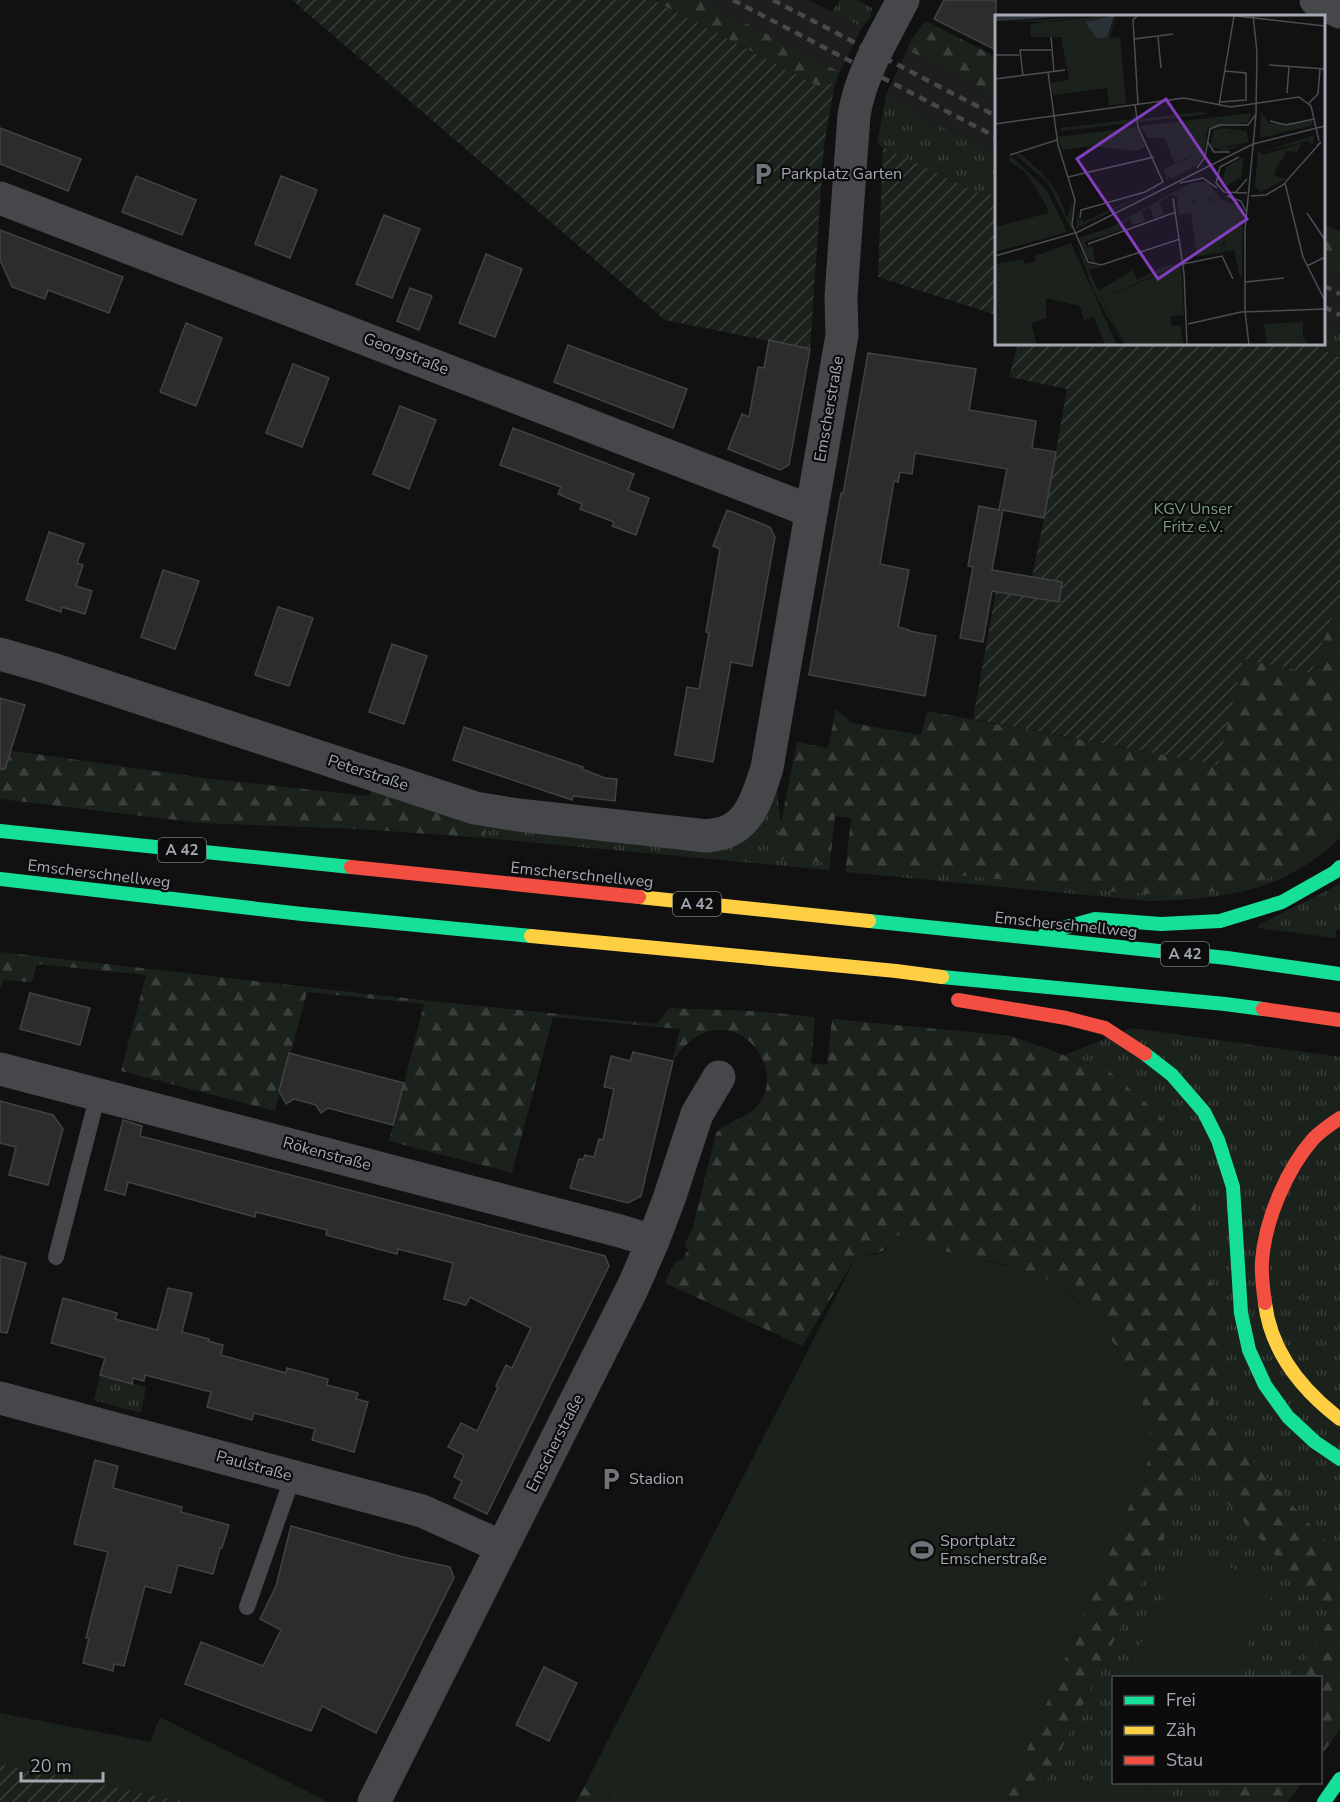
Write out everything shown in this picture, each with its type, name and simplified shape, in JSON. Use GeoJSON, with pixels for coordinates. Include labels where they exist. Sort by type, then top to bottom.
{"type":"FeatureCollection","features":[{"type":"Feature","properties":{"kind":"main road","name":"Emscherschnellweg"},"geometry":{"type":"LineString","coordinates":[[0,831],[1227,958],[1340,974]]}},
{"type":"Feature","properties":{"kind":"main road"},"geometry":{"type":"LineString","coordinates":[[1029,938],[1095,919],[1161,924],[1220,921],[1282,902],[1340,867]]}},
{"type":"Feature","properties":{"kind":"main road","name":"Emscherschnellweg"},"geometry":{"type":"LineString","coordinates":[[0,879],[302,914],[896,970],[968,981],[1225,1004],[1340,1020]]}},
{"type":"Feature","properties":{"kind":"main road"},"geometry":{"type":"LineString","coordinates":[[896,970],[958,1000],[1066,1018],[1105,1028],[1142,1051],[1172,1075],[1204,1112],[1218,1140],[1233,1187],[1241,1313],[1249,1350],[1265,1385],[1288,1417],[1316,1442],[1340,1459]]}},
{"type":"Feature","properties":{"kind":"main road"},"geometry":{"type":"LineString","coordinates":[[1340,1118],[1312,1139],[1290,1171],[1271,1216],[1262,1262],[1264,1303],[1272,1335],[1288,1369],[1323,1408],[1340,1419]]}},
{"type":"Feature","properties":{"kind":"main road"},"geometry":{"type":"LineString","coordinates":[[1316,1442],[1340,1476]]}},
{"type":"Feature","properties":{"kind":"main road"},"geometry":{"type":"LineString","coordinates":[[1324,1802],[1340,1779]]}},
{"type":"Feature","properties":{"kind":"street","name":"Emscherstraße"},"geometry":{"type":"LineString","coordinates":[[743,819],[755,805],[767,768],[842,335],[843,274],[857,94],[867,69],[903,0]]}},
{"type":"Feature","properties":{"kind":"street"},"geometry":{"type":"LineString","coordinates":[[1316,0],[1340,12]]}},
{"type":"Feature","properties":{"kind":"street","name":"Georgstraße"},"geometry":{"type":"LineString","coordinates":[[0,198],[811,511]]}},
{"type":"Feature","properties":{"kind":"street","name":"Peterstraße"},"geometry":{"type":"LineString","coordinates":[[0,654],[61,671],[475,808],[707,837],[728,832],[743,819]]}},
{"type":"Feature","properties":{"kind":"street","name":"Rökenstraße"},"geometry":{"type":"LineString","coordinates":[[0,1069],[653,1241]]}},
{"type":"Feature","properties":{"kind":"street","name":"Emscherstraße"},"geometry":{"type":"LineString","coordinates":[[374,1802],[633,1287],[669,1199],[697,1114],[719,1077]]}},
{"type":"Feature","properties":{"kind":"street","name":"Paulstraße"},"geometry":{"type":"LineString","coordinates":[[0,1398],[422,1511],[502,1547]]}},
{"type":"Feature","properties":{"kind":"lane"},"geometry":{"type":"LineString","coordinates":[[57,1257],[98,1095]]}},
{"type":"Feature","properties":{"kind":"lane"},"geometry":{"type":"LineString","coordinates":[[247,1607],[293,1476]]}},
{"type":"Feature","properties":{"kind":"shaded area"},"geometry":{"type":"Polygon","coordinates":[[[702,0],[809,0],[862,27],[840,72],[702,0]]]}},
{"type":"Feature","properties":{"kind":"shaded area"},"geometry":{"type":"Polygon","coordinates":[[[907,50],[966,79],[995,98],[995,152],[961,134],[926,120],[913,109],[886,95],[907,50]]]}},
{"type":"Feature","properties":{"kind":"shaded area"},"geometry":{"type":"Polygon","coordinates":[[[1325,269],[1340,277],[1340,332],[1325,324],[1325,269]]]}},
{"type":"Feature","properties":{"kind":"green space"},"geometry":{"type":"Polygon","coordinates":[[[292,0],[653,0],[818,86],[835,83],[824,145],[810,349],[665,320],[292,0]]]}},
{"type":"Feature","properties":{"kind":"green space"},"geometry":{"type":"Polygon","coordinates":[[[653,0],[702,0],[840,72],[835,83],[818,86],[653,0]]]}},
{"type":"Feature","properties":{"kind":"green space"},"geometry":{"type":"Polygon","coordinates":[[[840,0],[857,0],[872,8],[870,18],[862,27],[832,12],[840,0]]]}},
{"type":"Feature","properties":{"kind":"green space"},"geometry":{"type":"Polygon","coordinates":[[[926,21],[995,56],[995,98],[966,79],[907,50],[911,40],[926,21]]]}},
{"type":"Feature","properties":{"kind":"green space"},"geometry":{"type":"Polygon","coordinates":[[[886,95],[913,109],[926,120],[961,134],[995,152],[995,196],[980,190],[978,194],[877,144],[886,95]]]}},
{"type":"Feature","properties":{"kind":"green space"},"geometry":{"type":"Polygon","coordinates":[[[883,147],[978,193],[980,190],[995,196],[995,315],[878,277],[883,147]]]}},
{"type":"Feature","properties":{"kind":"green space"},"geometry":{"type":"Polygon","coordinates":[[[1325,224],[1340,232],[1340,277],[1325,269],[1325,224]]]}},
{"type":"Feature","properties":{"kind":"green space"},"geometry":{"type":"Polygon","coordinates":[[[1325,324],[1340,332],[1340,358],[1314,345],[1325,345],[1325,324]]]}},
{"type":"Feature","properties":{"kind":"green space","name":"KGV Unser Fritz e.V."},"geometry":{"type":"Polygon","coordinates":[[[1018,345],[1314,345],[1340,358],[1340,596],[1311,673],[1243,659],[1218,765],[973,719],[996,591],[1028,597],[1067,389],[1009,377],[1018,345]]]}},
{"type":"Feature","properties":{"kind":"green space"},"geometry":{"type":"Polygon","coordinates":[[[1340,596],[1340,828],[1308,857],[1271,877],[1232,889],[1190,894],[1146,894],[846,865],[851,818],[835,816],[830,863],[774,858],[797,742],[828,748],[836,709],[852,723],[921,735],[927,711],[1218,765],[1243,659],[1311,673],[1340,596]]]}},
{"type":"Feature","properties":{"kind":"green space"},"geometry":{"type":"Polygon","coordinates":[[[0,749],[212,779],[369,796],[373,786],[486,824],[485,838],[360,829],[201,823],[0,799],[0,749]]]}},
{"type":"Feature","properties":{"kind":"green space"},"geometry":{"type":"Polygon","coordinates":[[[777,781],[781,823],[775,858],[830,863],[829,870],[485,838],[486,824],[707,846],[777,781]]]}},
{"type":"Feature","properties":{"kind":"green space"},"geometry":{"type":"Polygon","coordinates":[[[1340,828],[1340,838],[1296,871],[1274,882],[1251,889],[1202,898],[1148,901],[846,872],[846,865],[1109,890],[1194,893],[1234,888],[1273,876],[1308,857],[1340,828]]]}},
{"type":"Feature","properties":{"kind":"green space"},"geometry":{"type":"Polygon","coordinates":[[[1340,884],[1340,930],[1336,930],[1335,938],[1258,928],[1258,925],[1340,884]]]}},
{"type":"Feature","properties":{"kind":"green space"},"geometry":{"type":"Polygon","coordinates":[[[0,952],[657,1024],[669,1008],[753,1011],[815,1017],[811,1063],[827,1065],[832,1019],[1012,1036],[1110,1072],[1159,1115],[1181,1144],[1224,1338],[1211,1420],[1340,1557],[1340,1729],[1322,1755],[1322,1676],[1297,1676],[1332,1616],[1196,1470],[1036,1802],[1005,1802],[1151,1454],[1147,1418],[1133,1379],[1116,1346],[1074,1298],[1044,1278],[1005,1264],[935,1249],[903,1233],[883,1251],[857,1255],[802,1346],[665,1283],[674,1265],[683,1259],[688,1249],[684,1246],[693,1227],[716,1133],[756,1107],[766,1088],[767,1074],[763,1061],[746,1039],[721,1030],[707,1032],[692,1040],[672,1062],[680,1029],[553,1017],[512,1173],[389,1141],[424,1004],[307,992],[275,1111],[121,1071],[146,975],[37,964],[32,982],[4,980],[0,989],[0,952]]]}},
{"type":"Feature","properties":{"kind":"green space"},"geometry":{"type":"Polygon","coordinates":[[[1132,1028],[1340,1057],[1340,1557],[1211,1420],[1224,1338],[1181,1144],[1110,1072],[1065,1055],[1132,1028]]]}},
{"type":"Feature","properties":{"kind":"green space"},"geometry":{"type":"Polygon","coordinates":[[[903,1233],[947,1252],[1033,1273],[1062,1290],[1091,1315],[1115,1346],[1134,1380],[1148,1422],[1151,1454],[1005,1802],[629,1802],[587,1781],[857,1255],[876,1255],[887,1249],[892,1237],[903,1233]]]}},
{"type":"Feature","properties":{"kind":"green space"},"geometry":{"type":"Polygon","coordinates":[[[100,1375],[146,1387],[141,1413],[94,1400],[100,1375]]]}},
{"type":"Feature","properties":{"kind":"green space"},"geometry":{"type":"Polygon","coordinates":[[[1196,1469],[1333,1616],[1297,1676],[1112,1676],[1112,1784],[1232,1784],[1221,1802],[1036,1802],[1196,1469]]]}},
{"type":"Feature","properties":{"kind":"green space"},"geometry":{"type":"Polygon","coordinates":[[[1189,1546],[1275,1590],[1232,1676],[1124,1676],[1189,1546]]]}},
{"type":"Feature","properties":{"kind":"green space"},"geometry":{"type":"Polygon","coordinates":[[[0,1713],[150,1742],[160,1717],[328,1802],[187,1802],[0,1764],[0,1713]]]}},
{"type":"Feature","properties":{"kind":"green space"},"geometry":{"type":"Polygon","coordinates":[[[0,1764],[187,1802],[0,1802],[0,1764]]]}},
{"type":"Feature","properties":{"kind":"green space"},"geometry":{"type":"Polygon","coordinates":[[[1112,1776],[1112,1784],[1148,1784],[1150,1797],[1147,1802],[1059,1802],[1058,1792],[1074,1778],[1105,1787],[1112,1776]]]}},
{"type":"Feature","properties":{"kind":"green space"},"geometry":{"type":"Polygon","coordinates":[[[587,1781],[629,1802],[576,1802],[587,1781]]]}},
{"type":"Feature","properties":{"kind":"green space"},"geometry":{"type":"Polygon","coordinates":[[[1232,1784],[1301,1784],[1288,1802],[1221,1802],[1232,1784]]]}},
{"type":"Feature","properties":{"kind":"building"},"geometry":{"type":"Polygon","coordinates":[[[944,0],[996,0],[995,50],[934,19],[944,0]]]}},
{"type":"Feature","properties":{"kind":"building"},"geometry":{"type":"Polygon","coordinates":[[[0,128],[81,159],[68,191],[0,164],[0,128]]]}},
{"type":"Feature","properties":{"kind":"building"},"geometry":{"type":"Polygon","coordinates":[[[136,176],[196,200],[182,235],[122,212],[136,176]]]}},
{"type":"Feature","properties":{"kind":"building"},"geometry":{"type":"Polygon","coordinates":[[[281,176],[317,190],[290,258],[255,244],[281,176]]]}},
{"type":"Feature","properties":{"kind":"building"},"geometry":{"type":"Polygon","coordinates":[[[384,215],[420,229],[392,298],[356,284],[384,215]]]}},
{"type":"Feature","properties":{"kind":"building"},"geometry":{"type":"Polygon","coordinates":[[[0,230],[123,277],[109,313],[48,290],[45,299],[12,287],[0,260],[0,230]]]}},
{"type":"Feature","properties":{"kind":"building"},"geometry":{"type":"Polygon","coordinates":[[[486,254],[522,269],[495,337],[459,323],[486,254]]]}},
{"type":"Feature","properties":{"kind":"building"},"geometry":{"type":"Polygon","coordinates":[[[410,288],[432,296],[419,330],[397,321],[410,288]]]}},
{"type":"Feature","properties":{"kind":"building"},"geometry":{"type":"Polygon","coordinates":[[[186,323],[222,338],[196,406],[160,392],[186,323]]]}},
{"type":"Feature","properties":{"kind":"building"},"geometry":{"type":"Polygon","coordinates":[[[769,340],[810,349],[789,465],[780,470],[728,449],[742,414],[749,417],[758,367],[764,368],[769,340]]]}},
{"type":"Feature","properties":{"kind":"building"},"geometry":{"type":"Polygon","coordinates":[[[568,345],[687,389],[673,428],[554,382],[568,345]]]}},
{"type":"Feature","properties":{"kind":"building"},"geometry":{"type":"Polygon","coordinates":[[[868,353],[976,369],[969,410],[1036,421],[1032,448],[1056,452],[1044,518],[1003,510],[992,570],[1062,582],[1059,602],[992,591],[983,642],[960,638],[973,567],[968,566],[979,506],[999,510],[1007,469],[915,453],[912,474],[900,472],[898,482],[894,481],[880,564],[909,570],[898,627],[936,636],[925,696],[809,675],[868,353]]]}},
{"type":"Feature","properties":{"kind":"building"},"geometry":{"type":"Polygon","coordinates":[[[293,364],[329,378],[302,447],[266,433],[293,364]]]}},
{"type":"Feature","properties":{"kind":"building"},"geometry":{"type":"Polygon","coordinates":[[[400,406],[436,420],[409,489],[373,474],[400,406]]]}},
{"type":"Feature","properties":{"kind":"building"},"geometry":{"type":"Polygon","coordinates":[[[513,428],[634,474],[628,490],[649,498],[636,535],[612,526],[614,522],[580,509],[582,504],[558,494],[561,487],[500,465],[513,428]]]}},
{"type":"Feature","properties":{"kind":"building"},"geometry":{"type":"Polygon","coordinates":[[[727,510],[770,527],[775,537],[752,666],[731,662],[713,762],[675,755],[687,687],[699,689],[720,549],[713,546],[727,510]]]}},
{"type":"Feature","properties":{"kind":"building"},"geometry":{"type":"Polygon","coordinates":[[[49,532],[84,544],[77,563],[83,565],[76,586],[92,591],[85,614],[62,607],[61,612],[26,600],[49,532]]]}},
{"type":"Feature","properties":{"kind":"building"},"geometry":{"type":"Polygon","coordinates":[[[163,570],[199,581],[175,649],[141,637],[163,570]]]}},
{"type":"Feature","properties":{"kind":"building"},"geometry":{"type":"Polygon","coordinates":[[[278,607],[313,618],[289,686],[255,675],[278,607]]]}},
{"type":"Feature","properties":{"kind":"building"},"geometry":{"type":"Polygon","coordinates":[[[392,644],[427,656],[404,724],[369,712],[392,644]]]}},
{"type":"Feature","properties":{"kind":"building"},"geometry":{"type":"Polygon","coordinates":[[[0,698],[25,705],[5,769],[0,769],[0,698]]]}},
{"type":"Feature","properties":{"kind":"building"},"geometry":{"type":"Polygon","coordinates":[[[464,727],[583,767],[582,769],[605,778],[617,779],[615,801],[573,796],[572,800],[453,760],[464,727]]]}},
{"type":"Feature","properties":{"kind":"building"},"geometry":{"type":"Polygon","coordinates":[[[30,993],[90,1008],[80,1045],[20,1029],[30,993]]]}},
{"type":"Feature","properties":{"kind":"building"},"geometry":{"type":"Polygon","coordinates":[[[633,1052],[673,1061],[641,1196],[628,1203],[570,1188],[579,1159],[583,1160],[585,1155],[594,1157],[599,1139],[603,1140],[614,1089],[604,1087],[611,1056],[630,1061],[633,1052]]]}},
{"type":"Feature","properties":{"kind":"building"},"geometry":{"type":"Polygon","coordinates":[[[289,1053],[404,1083],[393,1125],[328,1108],[321,1113],[316,1105],[294,1099],[286,1104],[279,1091],[289,1053]]]}},
{"type":"Feature","properties":{"kind":"building"},"geometry":{"type":"Polygon","coordinates":[[[0,1101],[53,1115],[63,1129],[48,1185],[9,1175],[16,1147],[0,1143],[0,1101]]]}},
{"type":"Feature","properties":{"kind":"building"},"geometry":{"type":"Polygon","coordinates":[[[123,1120],[142,1126],[140,1136],[605,1256],[609,1266],[487,1514],[454,1498],[462,1481],[454,1477],[464,1455],[448,1447],[461,1423],[477,1431],[506,1365],[512,1368],[531,1328],[470,1297],[466,1305],[444,1299],[453,1263],[398,1249],[397,1254],[326,1235],[327,1230],[256,1212],[255,1217],[128,1182],[125,1195],[105,1190],[123,1120]]]}},
{"type":"Feature","properties":{"kind":"building"},"geometry":{"type":"Polygon","coordinates":[[[0,1256],[26,1263],[7,1333],[0,1332],[0,1256]]]}},
{"type":"Feature","properties":{"kind":"building"},"geometry":{"type":"Polygon","coordinates":[[[168,1288],[192,1293],[182,1332],[223,1345],[221,1355],[286,1373],[287,1368],[328,1379],[327,1385],[358,1393],[356,1399],[368,1402],[354,1452],[312,1440],[315,1429],[254,1413],[252,1420],[207,1407],[211,1392],[145,1375],[144,1381],[133,1378],[132,1384],[100,1375],[105,1358],[51,1343],[63,1298],[117,1313],[115,1319],[157,1330],[168,1288]]]}},
{"type":"Feature","properties":{"kind":"building"},"geometry":{"type":"Polygon","coordinates":[[[95,1460],[118,1466],[113,1488],[182,1507],[181,1512],[229,1525],[213,1574],[178,1565],[171,1593],[145,1586],[124,1666],[114,1664],[113,1671],[83,1663],[89,1638],[86,1638],[108,1552],[74,1544],[95,1460]]]}},
{"type":"Feature","properties":{"kind":"building"},"geometry":{"type":"Polygon","coordinates":[[[291,1526],[403,1557],[450,1567],[454,1578],[376,1733],[322,1706],[311,1731],[185,1684],[201,1642],[263,1666],[281,1630],[260,1619],[276,1586],[291,1526]]]}},
{"type":"Feature","properties":{"kind":"building"},"geometry":{"type":"Polygon","coordinates":[[[544,1667],[577,1683],[549,1741],[516,1725],[544,1667]]]}},
{"type":"Feature","properties":{"kind":"railway"},"geometry":{"type":"LineString","coordinates":[[733,0],[995,136]]}},
{"type":"Feature","properties":{"kind":"railway"},"geometry":{"type":"LineString","coordinates":[[773,0],[995,115]]}},
{"type":"Feature","properties":{"kind":"railway"},"geometry":{"type":"LineString","coordinates":[[1325,286],[1340,294]]}},
{"type":"Feature","properties":{"kind":"railway"},"geometry":{"type":"LineString","coordinates":[[1325,308],[1340,315]]}},
{"type":"Feature","properties":{"kind":"traffic: fast"},"geometry":{"type":"LineString","coordinates":[[0,831],[351,867]]}},
{"type":"Feature","properties":{"kind":"traffic: fast"},"geometry":{"type":"LineString","coordinates":[[1045,933],[1095,919],[1161,924],[1220,921],[1282,902],[1340,867]]}},
{"type":"Feature","properties":{"kind":"traffic: fast"},"geometry":{"type":"LineString","coordinates":[[0,879],[302,914],[531,936]]}},
{"type":"Feature","properties":{"kind":"traffic: fast"},"geometry":{"type":"LineString","coordinates":[[869,921],[1227,958],[1340,974]]}},
{"type":"Feature","properties":{"kind":"traffic: fast"},"geometry":{"type":"LineString","coordinates":[[942,977],[1263,1009]]}},
{"type":"Feature","properties":{"kind":"traffic: fast"},"geometry":{"type":"LineString","coordinates":[[1145,1054],[1172,1075],[1204,1112],[1218,1140],[1233,1187],[1241,1313],[1249,1350],[1265,1385],[1288,1417],[1315,1442],[1340,1459]]}},
{"type":"Feature","properties":{"kind":"traffic: fast"},"geometry":{"type":"LineString","coordinates":[[1324,1802],[1340,1779]]}},
{"type":"Feature","properties":{"kind":"traffic: slow"},"geometry":{"type":"LineString","coordinates":[[639,897],[869,921]]}},
{"type":"Feature","properties":{"kind":"traffic: slow"},"geometry":{"type":"LineString","coordinates":[[531,936],[942,977]]}},
{"type":"Feature","properties":{"kind":"traffic: slow"},"geometry":{"type":"LineString","coordinates":[[1265,1303],[1274,1338],[1290,1368],[1313,1396],[1340,1419]]}},
{"type":"Feature","properties":{"kind":"traffic: jam"},"geometry":{"type":"LineString","coordinates":[[351,867],[639,897]]}},
{"type":"Feature","properties":{"kind":"traffic: jam"},"geometry":{"type":"LineString","coordinates":[[958,1000],[1066,1018],[1105,1028],[1145,1054]]}},
{"type":"Feature","properties":{"kind":"traffic: jam"},"geometry":{"type":"LineString","coordinates":[[1263,1009],[1340,1020]]}},
{"type":"Feature","properties":{"kind":"traffic: jam"},"geometry":{"type":"LineString","coordinates":[[1265,1303],[1262,1272],[1264,1245],[1279,1195],[1304,1150],[1317,1135],[1340,1118]]}},
{"type":"Feature","properties":{"kind":"place","name":"Parkplatz Garten"},"geometry":{"type":"Point","coordinates":[763,174]}},
{"type":"Feature","properties":{"kind":"place","name":"Stadion"},"geometry":{"type":"Point","coordinates":[611,1479]}},
{"type":"Feature","properties":{"kind":"place","name":"Sportplatz Emscherstraße"},"geometry":{"type":"Point","coordinates":[922,1550]}}]}
